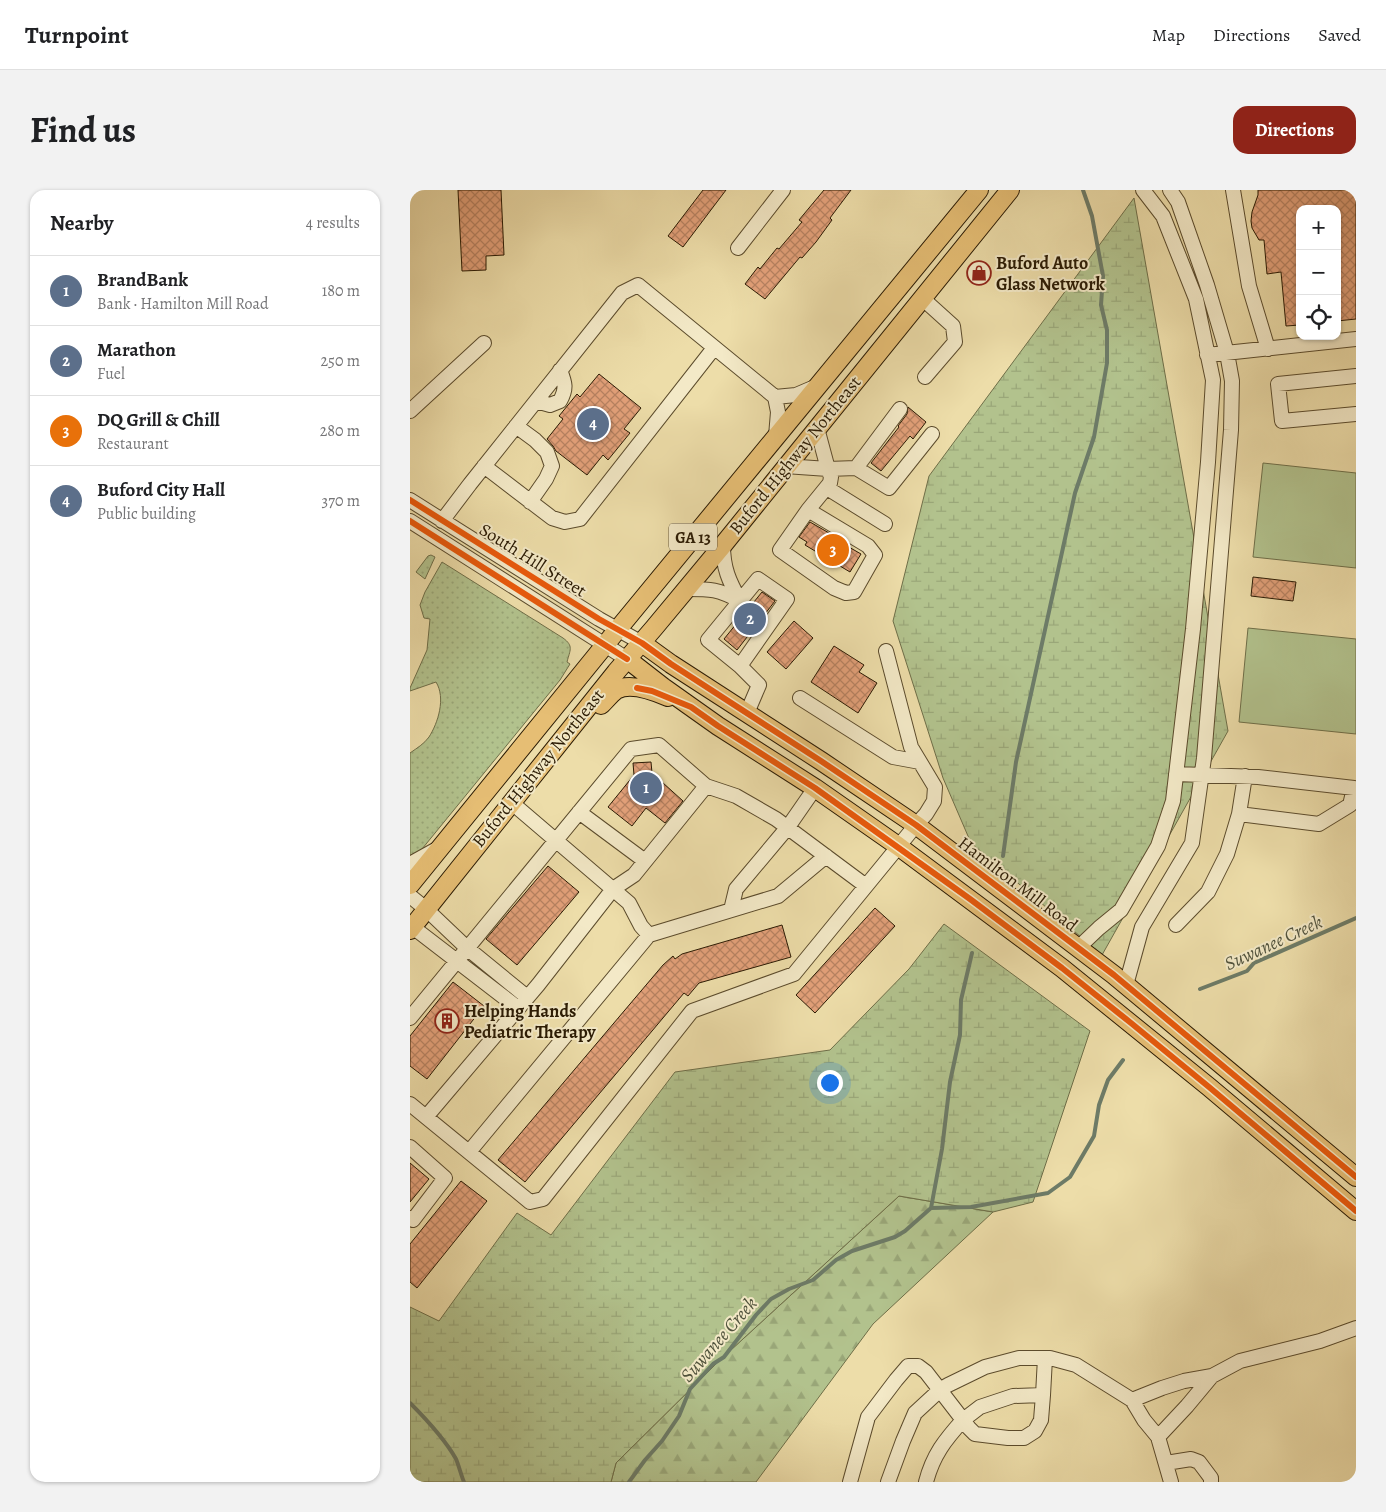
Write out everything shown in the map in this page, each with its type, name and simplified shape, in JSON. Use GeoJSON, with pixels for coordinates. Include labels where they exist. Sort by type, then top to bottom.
{"type":"FeatureCollection","features":[{"type":"Feature","properties":{"kind":"main road","name":"Buford Highway Northeast"},"geometry":{"type":"LineString","coordinates":[[410,885],[816,386],[979,190]]}},
{"type":"Feature","properties":{"kind":"main road","name":"Buford Highway Northeast"},"geometry":{"type":"LineString","coordinates":[[411,927],[1010,190]]}},
{"type":"Feature","properties":{"kind":"main road","name":"Hamilton Mill Road"},"geometry":{"type":"LineString","coordinates":[[642,643],[671,664],[916,824],[1126,985],[1356,1177]]}},
{"type":"Feature","properties":{"kind":"main road"},"geometry":{"type":"LineString","coordinates":[[627,659],[718,726],[816,788],[898,846],[1077,980],[1209,1087],[1356,1212]]}},
{"type":"Feature","properties":{"kind":"main road"},"geometry":{"type":"LineString","coordinates":[[562,741],[617,690],[637,688],[652,690],[691,707]]}},
{"type":"Feature","properties":{"kind":"street"},"geometry":{"type":"LineString","coordinates":[[738,248],[783,190]]}},
{"type":"Feature","properties":{"kind":"street"},"geometry":{"type":"LineString","coordinates":[[1078,948],[1121,910],[1158,846],[1173,802],[1193,629],[1208,462],[1213,380],[1196,299],[1163,216],[1143,190]]}},
{"type":"Feature","properties":{"kind":"street"},"geometry":{"type":"LineString","coordinates":[[1126,985],[1142,927],[1192,842],[1202,774],[1231,430],[1232,381],[1227,353],[1207,286],[1178,202],[1170,190]]}},
{"type":"Feature","properties":{"kind":"street"},"geometry":{"type":"LineString","coordinates":[[1233,190],[1249,286],[1268,349]]}},
{"type":"Feature","properties":{"kind":"street"},"geometry":{"type":"LineString","coordinates":[[442,521],[622,294],[638,285],[775,398],[778,412],[776,436]]}},
{"type":"Feature","properties":{"kind":"street"},"geometry":{"type":"LineString","coordinates":[[922,298],[953,326],[955,342],[925,377]]}},
{"type":"Feature","properties":{"kind":"street"},"geometry":{"type":"LineString","coordinates":[[1207,355],[1356,339]]}},
{"type":"Feature","properties":{"kind":"street"},"geometry":{"type":"LineString","coordinates":[[410,411],[484,343]]}},
{"type":"Feature","properties":{"kind":"street"},"geometry":{"type":"LineString","coordinates":[[484,466],[552,518],[565,522],[580,519],[714,348]]}},
{"type":"Feature","properties":{"kind":"street"},"geometry":{"type":"LineString","coordinates":[[536,401],[550,405],[560,401],[565,391],[560,370]]}},
{"type":"Feature","properties":{"kind":"street"},"geometry":{"type":"LineString","coordinates":[[1356,376],[1278,384],[1282,421],[1356,414]]}},
{"type":"Feature","properties":{"kind":"street"},"geometry":{"type":"LineString","coordinates":[[775,398],[796,394],[816,386]]}},
{"type":"Feature","properties":{"kind":"street"},"geometry":{"type":"LineString","coordinates":[[856,468],[900,409]]}},
{"type":"Feature","properties":{"kind":"street"},"geometry":{"type":"LineString","coordinates":[[516,426],[547,452],[552,466],[546,479],[530,502]]}},
{"type":"Feature","properties":{"kind":"street"},"geometry":{"type":"LineString","coordinates":[[808,510],[868,546],[875,555],[854,592],[846,593],[834,588],[780,550],[808,510],[827,488],[831,479],[816,428]]}},
{"type":"Feature","properties":{"kind":"street"},"geometry":{"type":"LineString","coordinates":[[785,466],[828,470],[856,468],[890,488],[932,434]]}},
{"type":"Feature","properties":{"kind":"street"},"geometry":{"type":"LineString","coordinates":[[827,488],[885,524]]}},
{"type":"Feature","properties":{"kind":"street","name":"South Hill Street"},"geometry":{"type":"LineString","coordinates":[[410,500],[642,643]]}},
{"type":"Feature","properties":{"kind":"street","name":"South Hill Street"},"geometry":{"type":"LineString","coordinates":[[410,521],[627,659]]}},
{"type":"Feature","properties":{"kind":"street"},"geometry":{"type":"LineString","coordinates":[[722,545],[726,571],[740,601]]}},
{"type":"Feature","properties":{"kind":"street"},"geometry":{"type":"LineString","coordinates":[[740,666],[788,599],[758,578],[708,640],[740,666],[759,685],[747,712]]}},
{"type":"Feature","properties":{"kind":"street"},"geometry":{"type":"LineString","coordinates":[[687,589],[710,589],[723,592],[740,601]]}},
{"type":"Feature","properties":{"kind":"street"},"geometry":{"type":"LineString","coordinates":[[410,1104],[530,1202],[543,1199],[692,1011],[794,974],[926,814],[934,801],[935,787],[911,748],[886,651]]}},
{"type":"Feature","properties":{"kind":"street"},"geometry":{"type":"LineString","coordinates":[[800,698],[893,757],[920,762]]}},
{"type":"Feature","properties":{"kind":"street"},"geometry":{"type":"LineString","coordinates":[[410,1018],[631,749],[660,744],[706,786],[736,796],[776,819],[866,886]]}},
{"type":"Feature","properties":{"kind":"street"},"geometry":{"type":"LineString","coordinates":[[1176,774],[1245,776],[1354,788],[1350,805],[1319,824],[1239,814]]}},
{"type":"Feature","properties":{"kind":"street"},"geometry":{"type":"LineString","coordinates":[[1176,925],[1208,892],[1227,854],[1239,814],[1245,776]]}},
{"type":"Feature","properties":{"kind":"street"},"geometry":{"type":"LineString","coordinates":[[426,1117],[523,1003],[613,889],[634,875],[706,786]]}},
{"type":"Feature","properties":{"kind":"street"},"geometry":{"type":"LineString","coordinates":[[731,910],[736,889],[788,828],[816,788]]}},
{"type":"Feature","properties":{"kind":"street"},"geometry":{"type":"LineString","coordinates":[[511,802],[629,903],[641,926],[649,935]]}},
{"type":"Feature","properties":{"kind":"street"},"geometry":{"type":"LineString","coordinates":[[579,812],[645,861]]}},
{"type":"Feature","properties":{"kind":"street"},"geometry":{"type":"LineString","coordinates":[[410,864],[442,846]]}},
{"type":"Feature","properties":{"kind":"street"},"geometry":{"type":"LineString","coordinates":[[469,1152],[649,935],[778,896],[826,856]]}},
{"type":"Feature","properties":{"kind":"street"},"geometry":{"type":"LineString","coordinates":[[410,896],[426,909],[523,1003]]}},
{"type":"Feature","properties":{"kind":"street"},"geometry":{"type":"LineString","coordinates":[[411,927],[523,1003]]}},
{"type":"Feature","properties":{"kind":"street"},"geometry":{"type":"LineString","coordinates":[[410,1147],[446,1178],[411,1220]]}},
{"type":"Feature","properties":{"kind":"street"},"geometry":{"type":"LineString","coordinates":[[1132,1400],[1184,1381],[1212,1376],[1240,1361],[1320,1341],[1356,1328]]}},
{"type":"Feature","properties":{"kind":"street"},"geometry":{"type":"LineString","coordinates":[[888,1482],[902,1441],[915,1413],[941,1390],[985,1367],[1019,1358],[1046,1358],[1076,1365],[1132,1400],[1144,1420],[1158,1437],[1171,1482]]}},
{"type":"Feature","properties":{"kind":"street"},"geometry":{"type":"LineString","coordinates":[[850,1482],[868,1417],[908,1366],[918,1366],[926,1372],[964,1420],[968,1428],[975,1434],[1024,1438],[1035,1431],[1041,1420],[1046,1358]]}},
{"type":"Feature","properties":{"kind":"street"},"geometry":{"type":"LineString","coordinates":[[1158,1437],[1212,1376]]}},
{"type":"Feature","properties":{"kind":"street"},"geometry":{"type":"LineString","coordinates":[[926,1482],[930,1466],[945,1441],[964,1420],[980,1407],[1013,1396],[1043,1395]]}},
{"type":"Feature","properties":{"kind":"street"},"geometry":{"type":"LineString","coordinates":[[1166,1463],[1191,1459],[1199,1462],[1212,1482]]}},
{"type":"Feature","properties":{"kind":"green space"},"geometry":{"type":"Polygon","coordinates":[[[1134,198],[1228,731],[1102,955],[971,843],[943,778],[893,621],[929,476],[1134,198]]]}},
{"type":"Feature","properties":{"kind":"green space"},"geometry":{"type":"Polygon","coordinates":[[[1263,463],[1356,473],[1356,568],[1253,557],[1263,463]]]}},
{"type":"Feature","properties":{"kind":"green space"},"geometry":{"type":"Polygon","coordinates":[[[428,556],[435,557],[425,579],[416,572],[428,556]]]}},
{"type":"Feature","properties":{"kind":"green space"},"geometry":{"type":"Polygon","coordinates":[[[442,562],[563,638],[570,646],[567,662],[570,664],[560,680],[422,849],[410,859],[410,753],[429,737],[438,718],[441,703],[439,688],[436,682],[410,691],[410,688],[427,650],[430,619],[424,618],[420,605],[442,562]]]}},
{"type":"Feature","properties":{"kind":"green space"},"geometry":{"type":"Polygon","coordinates":[[[1248,628],[1356,639],[1356,734],[1239,722],[1248,628]]]}},
{"type":"Feature","properties":{"kind":"green space"},"geometry":{"type":"Polygon","coordinates":[[[944,924],[1090,1031],[1033,1202],[993,1212],[899,1196],[720,1360],[616,1463],[611,1482],[410,1482],[410,1307],[439,1321],[517,1213],[551,1235],[675,1072],[830,1050],[909,969],[944,924]]]}},
{"type":"Feature","properties":{"kind":"green space"},"geometry":{"type":"Polygon","coordinates":[[[899,1196],[993,1212],[873,1324],[756,1482],[611,1482],[616,1463],[720,1360],[899,1196]]]}},
{"type":"Feature","properties":{"kind":"building"},"geometry":{"type":"Polygon","coordinates":[[[458,190],[501,190],[504,255],[486,256],[486,270],[462,271],[458,190]]]}},
{"type":"Feature","properties":{"kind":"building"},"geometry":{"type":"Polygon","coordinates":[[[703,190],[726,190],[683,247],[668,236],[703,190]]]}},
{"type":"Feature","properties":{"kind":"building"},"geometry":{"type":"Polygon","coordinates":[[[824,190],[851,190],[830,218],[832,220],[816,242],[802,258],[800,257],[765,299],[745,284],[758,267],[760,269],[802,222],[799,220],[824,190]]]}},
{"type":"Feature","properties":{"kind":"building"},"geometry":{"type":"Polygon","coordinates":[[[1258,190],[1356,190],[1356,319],[1341,321],[1341,205],[1296,205],[1296,325],[1286,326],[1281,272],[1267,274],[1264,240],[1259,240],[1252,228],[1252,212],[1258,190]]]}},
{"type":"Feature","properties":{"kind":"building"},"geometry":{"type":"Polygon","coordinates":[[[599,374],[641,408],[624,429],[630,433],[608,460],[603,455],[587,475],[556,451],[547,439],[563,419],[559,416],[577,394],[580,397],[599,374]]]}},
{"type":"Feature","properties":{"kind":"building"},"geometry":{"type":"Polygon","coordinates":[[[908,407],[926,422],[913,439],[910,436],[881,471],[871,463],[899,427],[907,414],[908,407]]]}},
{"type":"Feature","properties":{"kind":"building"},"geometry":{"type":"Polygon","coordinates":[[[810,522],[861,554],[850,572],[805,545],[807,542],[799,537],[810,522]]]}},
{"type":"Feature","properties":{"kind":"building"},"geometry":{"type":"Polygon","coordinates":[[[1253,577],[1296,582],[1293,601],[1251,596],[1253,577]]]}},
{"type":"Feature","properties":{"kind":"building"},"geometry":{"type":"Polygon","coordinates":[[[762,592],[775,601],[737,650],[724,639],[762,592]]]}},
{"type":"Feature","properties":{"kind":"building"},"geometry":{"type":"Polygon","coordinates":[[[794,621],[813,638],[786,669],[767,652],[794,621]]]}},
{"type":"Feature","properties":{"kind":"building"},"geometry":{"type":"Polygon","coordinates":[[[834,646],[864,665],[859,672],[877,683],[858,713],[811,682],[834,646]]]}},
{"type":"Feature","properties":{"kind":"building"},"geometry":{"type":"Polygon","coordinates":[[[651,762],[652,773],[683,801],[665,823],[646,808],[632,826],[608,807],[634,775],[633,763],[651,762]]]}},
{"type":"Feature","properties":{"kind":"building"},"geometry":{"type":"Polygon","coordinates":[[[548,866],[579,892],[517,965],[486,939],[548,866]]]}},
{"type":"Feature","properties":{"kind":"building"},"geometry":{"type":"Polygon","coordinates":[[[875,908],[895,926],[815,1013],[796,995],[875,908]]]}},
{"type":"Feature","properties":{"kind":"building"},"geometry":{"type":"Polygon","coordinates":[[[782,925],[791,957],[699,983],[688,996],[684,993],[525,1182],[498,1160],[663,965],[673,956],[675,959],[682,954],[782,925]]]}},
{"type":"Feature","properties":{"kind":"building","name":"Helping Hands Pediatric Therapy"},"geometry":{"type":"Polygon","coordinates":[[[453,982],[484,1006],[427,1079],[410,1066],[410,1036],[453,982]]]}},
{"type":"Feature","properties":{"kind":"building"},"geometry":{"type":"Polygon","coordinates":[[[410,1163],[429,1179],[410,1202],[410,1163]]]}},
{"type":"Feature","properties":{"kind":"building"},"geometry":{"type":"Polygon","coordinates":[[[461,1181],[487,1201],[417,1288],[410,1282],[410,1244],[461,1181]]]}},
{"type":"Feature","properties":{"kind":"waterway"},"geometry":{"type":"LineString","coordinates":[[1003,856],[1016,762],[1075,493],[1094,437],[1107,363],[1107,330],[1101,305],[1103,276],[1092,216],[1083,190]]}},
{"type":"Feature","properties":{"kind":"waterway","name":"Suwanee Creek"},"geometry":{"type":"LineString","coordinates":[[1200,989],[1247,971],[1254,963],[1356,918]]}},
{"type":"Feature","properties":{"kind":"waterway"},"geometry":{"type":"LineString","coordinates":[[931,1208],[942,1149],[950,1082],[960,1035],[961,1000],[972,953]]}},
{"type":"Feature","properties":{"kind":"waterway","name":"Suwanee Creek"},"geometry":{"type":"LineString","coordinates":[[629,1482],[662,1441],[679,1416],[690,1389],[713,1364],[724,1357],[756,1315],[771,1299],[789,1289],[813,1280],[836,1260],[852,1251],[895,1237],[905,1231],[931,1208],[971,1207],[1048,1193],[1070,1177],[1094,1136],[1099,1105],[1108,1080],[1123,1060]]}},
{"type":"Feature","properties":{"kind":"waterway"},"geometry":{"type":"LineString","coordinates":[[410,1403],[451,1451],[456,1459],[464,1482]]}},
{"type":"Feature","properties":{"kind":"cycle path"},"geometry":{"type":"LineString","coordinates":[[410,500],[599,619],[642,643],[916,825],[1114,975],[1356,1177]]}},
{"type":"Feature","properties":{"kind":"cycle path"},"geometry":{"type":"LineString","coordinates":[[410,521],[627,659]]}},
{"type":"Feature","properties":{"kind":"cycle path"},"geometry":{"type":"LineString","coordinates":[[637,688],[652,691],[691,707],[815,788],[970,899],[1131,1023],[1356,1211]]}},
{"type":"Feature","properties":{"kind":"place","name":"Buford Auto Glass Network"},"geometry":{"type":"Point","coordinates":[979,273]}},
{"type":"Feature","properties":{"kind":"place","name":"Buford City Hall"},"geometry":{"type":"Point","coordinates":[593,424]}},
{"type":"Feature","properties":{"kind":"place","name":"DQ Grill & Chill"},"geometry":{"type":"Point","coordinates":[833,550]}},
{"type":"Feature","properties":{"kind":"place","name":"Marathon"},"geometry":{"type":"Point","coordinates":[750,619]}},
{"type":"Feature","properties":{"kind":"place","name":"BrandBank"},"geometry":{"type":"Point","coordinates":[646,788]}},
{"type":"Feature","properties":{"kind":"place","name":"Helping Hands Pediatric Therapy"},"geometry":{"type":"Point","coordinates":[447,1021]}}]}
